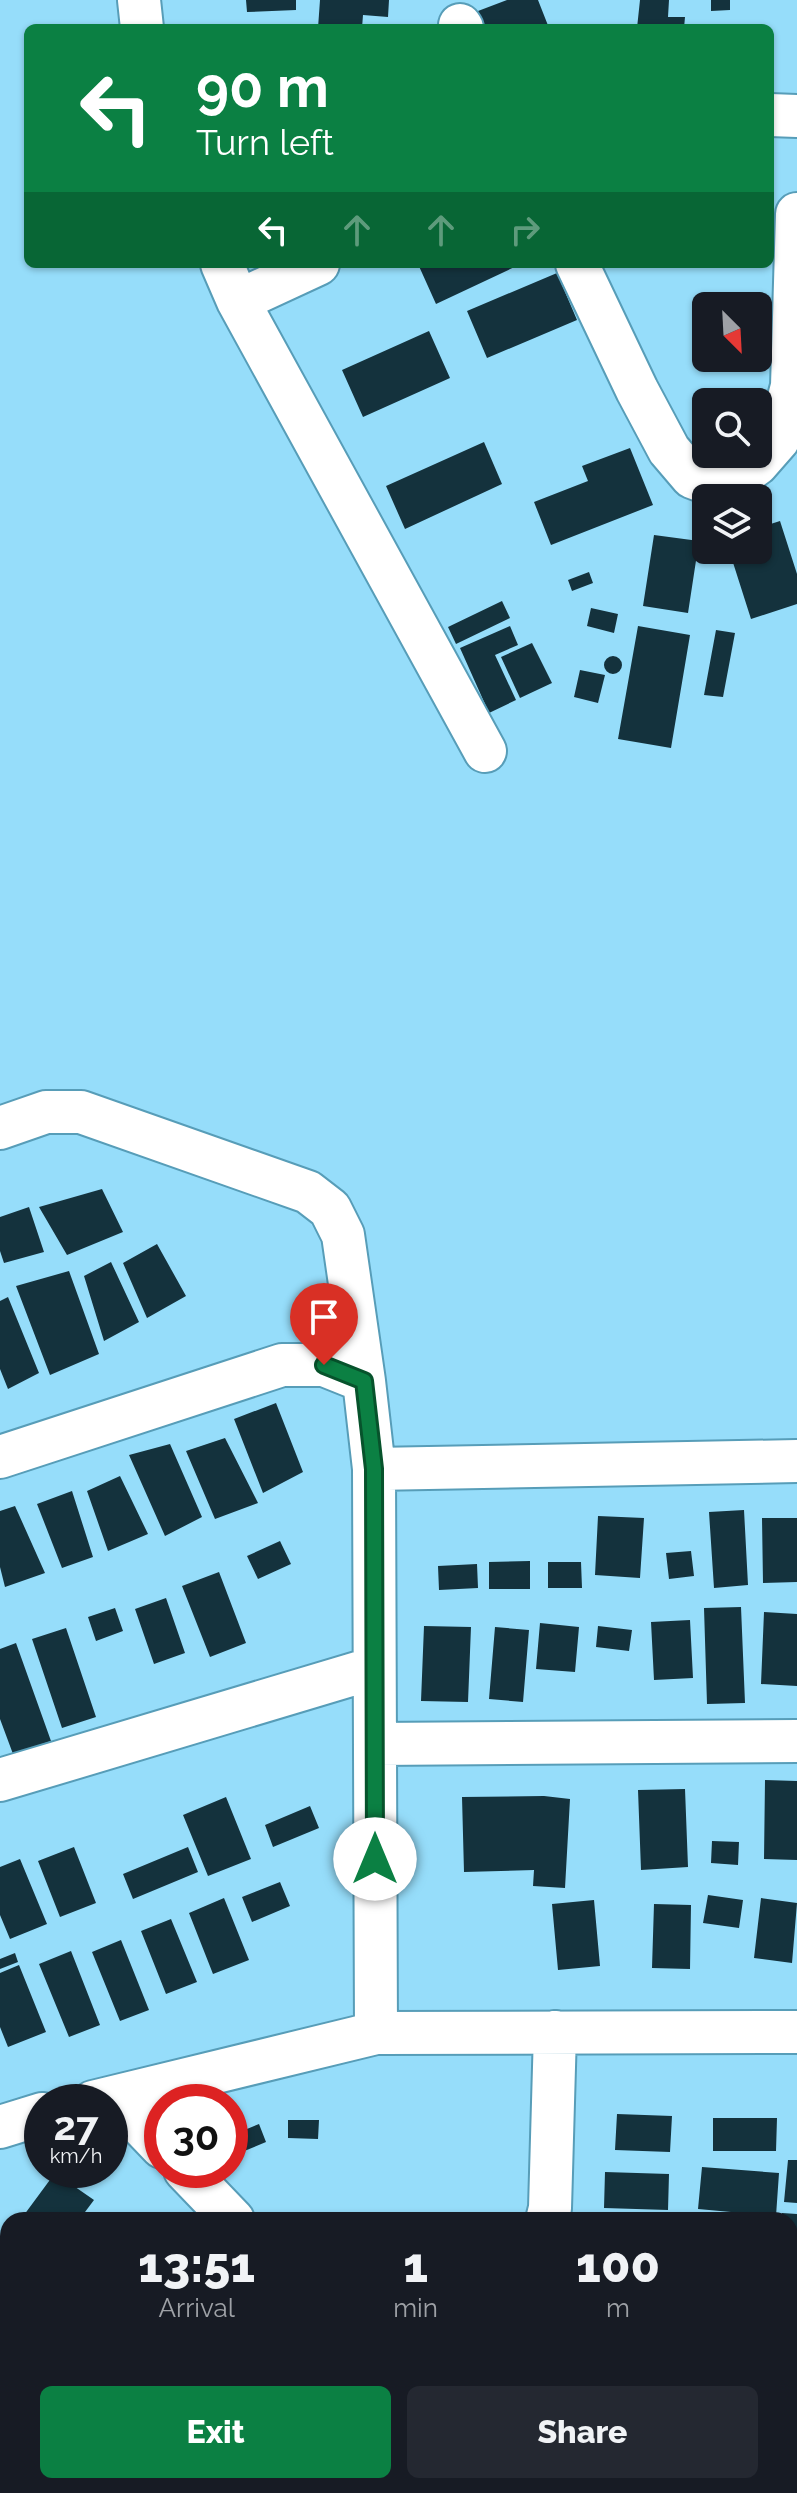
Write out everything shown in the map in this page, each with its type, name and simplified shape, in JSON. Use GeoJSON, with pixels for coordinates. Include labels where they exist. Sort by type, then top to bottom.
{"type":"FeatureCollection","features":[{"type":"Feature","properties":{"kind":"street"},"geometry":{"type":"LineString","coordinates":[[139,0],[142,24]]}},
{"type":"Feature","properties":{"kind":"street"},"geometry":{"type":"LineString","coordinates":[[774,115],[797,116]]}},
{"type":"Feature","properties":{"kind":"street"},"geometry":{"type":"LineString","coordinates":[[579,268],[669,450],[692,477],[708,483],[737,478],[757,464],[778,440],[792,386],[797,214]]}},
{"type":"Feature","properties":{"kind":"street"},"geometry":{"type":"LineString","coordinates":[[298,268],[230,282],[485,751]]}},
{"type":"Feature","properties":{"kind":"street"},"geometry":{"type":"LineString","coordinates":[[0,1128],[46,1112],[81,1112],[308,1192],[330,1209],[343,1235],[374,1469],[376,2033]]}},
{"type":"Feature","properties":{"kind":"street"},"geometry":{"type":"LineString","coordinates":[[0,1457],[282,1365],[324,1365],[364,1381]]}},
{"type":"Feature","properties":{"kind":"street"},"geometry":{"type":"LineString","coordinates":[[374,1469],[797,1461]]}},
{"type":"Feature","properties":{"kind":"street"},"geometry":{"type":"LineString","coordinates":[[0,1780],[374,1668]]}},
{"type":"Feature","properties":{"kind":"street"},"geometry":{"type":"LineString","coordinates":[[375,1744],[797,1741]]}},
{"type":"Feature","properties":{"kind":"street"},"geometry":{"type":"LineString","coordinates":[[549,2212],[555,2032]]}},
{"type":"Feature","properties":{"kind":"street"},"geometry":{"type":"LineString","coordinates":[[128,2094],[376,2033],[797,2032]]}},
{"type":"Feature","properties":{"kind":"street"},"geometry":{"type":"LineString","coordinates":[[0,2127],[24,2120]]}},
{"type":"Feature","properties":{"kind":"street"},"geometry":{"type":"LineString","coordinates":[[128,2120],[144,2133]]}},
{"type":"Feature","properties":{"kind":"street"},"geometry":{"type":"LineString","coordinates":[[202,2188],[225,2212]]}},
{"type":"Feature","properties":{"kind":"building"},"geometry":{"type":"Polygon","coordinates":[[[246,0],[296,0],[296,10],[247,12],[246,0]]]}},
{"type":"Feature","properties":{"kind":"building"},"geometry":{"type":"Polygon","coordinates":[[[320,0],[389,0],[388,17],[363,15],[362,24],[318,24],[320,0]]]}},
{"type":"Feature","properties":{"kind":"building"},"geometry":{"type":"Polygon","coordinates":[[[507,0],[538,0],[547,24],[483,24],[478,11],[507,0]]]}},
{"type":"Feature","properties":{"kind":"building"},"geometry":{"type":"Polygon","coordinates":[[[640,0],[669,0],[668,17],[685,17],[684,24],[637,24],[640,0]]]}},
{"type":"Feature","properties":{"kind":"building"},"geometry":{"type":"Polygon","coordinates":[[[711,0],[730,0],[730,10],[711,11],[711,0]]]}},
{"type":"Feature","properties":{"kind":"building"},"geometry":{"type":"Polygon","coordinates":[[[420,268],[512,268],[436,304],[420,268]]]}},
{"type":"Feature","properties":{"kind":"building"},"geometry":{"type":"Polygon","coordinates":[[[557,273],[577,320],[487,358],[467,311],[557,273]]]}},
{"type":"Feature","properties":{"kind":"building"},"geometry":{"type":"Polygon","coordinates":[[[429,331],[450,378],[363,417],[342,370],[429,331]]]}},
{"type":"Feature","properties":{"kind":"building"},"geometry":{"type":"Polygon","coordinates":[[[484,442],[502,484],[405,529],[386,486],[484,442]]]}},
{"type":"Feature","properties":{"kind":"building"},"geometry":{"type":"Polygon","coordinates":[[[630,448],[653,505],[551,545],[534,502],[588,481],[582,466],[630,448]]]}},
{"type":"Feature","properties":{"kind":"building"},"geometry":{"type":"Polygon","coordinates":[[[780,521],[797,574],[797,604],[751,619],[733,564],[772,564],[772,524],[780,521]]]}},
{"type":"Feature","properties":{"kind":"building"},"geometry":{"type":"Polygon","coordinates":[[[654,535],[692,540],[692,564],[695,564],[688,613],[643,606],[654,535]]]}},
{"type":"Feature","properties":{"kind":"building"},"geometry":{"type":"Polygon","coordinates":[[[589,572],[593,583],[572,591],[568,580],[589,572]]]}},
{"type":"Feature","properties":{"kind":"building"},"geometry":{"type":"Polygon","coordinates":[[[502,601],[510,618],[456,644],[448,627],[502,601]]]}},
{"type":"Feature","properties":{"kind":"building"},"geometry":{"type":"Polygon","coordinates":[[[591,608],[618,614],[614,633],[587,626],[591,608]]]}},
{"type":"Feature","properties":{"kind":"building"},"geometry":{"type":"Polygon","coordinates":[[[510,626],[518,645],[495,655],[516,700],[489,713],[460,648],[510,626]]]}},
{"type":"Feature","properties":{"kind":"building"},"geometry":{"type":"Polygon","coordinates":[[[638,626],[690,635],[671,748],[618,739],[638,626]]]}},
{"type":"Feature","properties":{"kind":"building"},"geometry":{"type":"Polygon","coordinates":[[[716,630],[735,633],[723,697],[704,695],[716,630]]]}},
{"type":"Feature","properties":{"kind":"building"},"geometry":{"type":"Polygon","coordinates":[[[532,643],[552,683],[520,698],[501,657],[532,643]]]}},
{"type":"Feature","properties":{"kind":"building"},"geometry":{"type":"Polygon","coordinates":[[[613,656],[622,665],[613,674],[604,665],[613,656]]]}},
{"type":"Feature","properties":{"kind":"building"},"geometry":{"type":"Polygon","coordinates":[[[580,670],[605,675],[598,703],[574,697],[580,670]]]}},
{"type":"Feature","properties":{"kind":"building"},"geometry":{"type":"Polygon","coordinates":[[[102,1189],[123,1232],[67,1255],[39,1207],[102,1189]]]}},
{"type":"Feature","properties":{"kind":"building"},"geometry":{"type":"Polygon","coordinates":[[[29,1207],[44,1252],[4,1263],[0,1251],[0,1217],[29,1207]]]}},
{"type":"Feature","properties":{"kind":"building"},"geometry":{"type":"Polygon","coordinates":[[[157,1244],[186,1296],[147,1318],[123,1263],[157,1244]]]}},
{"type":"Feature","properties":{"kind":"building"},"geometry":{"type":"Polygon","coordinates":[[[111,1262],[139,1322],[104,1341],[84,1276],[111,1262]]]}},
{"type":"Feature","properties":{"kind":"building"},"geometry":{"type":"Polygon","coordinates":[[[69,1271],[99,1354],[50,1375],[16,1286],[69,1271]]]}},
{"type":"Feature","properties":{"kind":"building"},"geometry":{"type":"Polygon","coordinates":[[[8,1297],[39,1373],[8,1389],[0,1369],[0,1301],[8,1297]]]}},
{"type":"Feature","properties":{"kind":"building"},"geometry":{"type":"Polygon","coordinates":[[[276,1403],[303,1472],[263,1493],[234,1419],[276,1403]]]}},
{"type":"Feature","properties":{"kind":"building"},"geometry":{"type":"Polygon","coordinates":[[[225,1438],[258,1503],[215,1519],[186,1451],[225,1438]]]}},
{"type":"Feature","properties":{"kind":"building"},"geometry":{"type":"Polygon","coordinates":[[[170,1444],[202,1517],[165,1536],[129,1455],[170,1444]]]}},
{"type":"Feature","properties":{"kind":"building"},"geometry":{"type":"Polygon","coordinates":[[[120,1476],[148,1534],[108,1551],[87,1491],[120,1476]]]}},
{"type":"Feature","properties":{"kind":"building"},"geometry":{"type":"Polygon","coordinates":[[[72,1491],[93,1557],[62,1568],[37,1504],[72,1491]]]}},
{"type":"Feature","properties":{"kind":"building"},"geometry":{"type":"Polygon","coordinates":[[[15,1506],[45,1573],[5,1587],[0,1567],[0,1511],[15,1506]]]}},
{"type":"Feature","properties":{"kind":"building"},"geometry":{"type":"Polygon","coordinates":[[[744,1510],[748,1585],[714,1588],[709,1512],[744,1510]]]}},
{"type":"Feature","properties":{"kind":"building"},"geometry":{"type":"Polygon","coordinates":[[[598,1516],[644,1518],[640,1578],[595,1575],[598,1516]]]}},
{"type":"Feature","properties":{"kind":"building"},"geometry":{"type":"Polygon","coordinates":[[[762,1518],[797,1518],[797,1582],[763,1583],[762,1518]]]}},
{"type":"Feature","properties":{"kind":"building"},"geometry":{"type":"Polygon","coordinates":[[[280,1541],[291,1564],[258,1579],[247,1556],[280,1541]]]}},
{"type":"Feature","properties":{"kind":"building"},"geometry":{"type":"Polygon","coordinates":[[[691,1551],[694,1576],[669,1579],[666,1553],[691,1551]]]}},
{"type":"Feature","properties":{"kind":"building"},"geometry":{"type":"Polygon","coordinates":[[[530,1561],[530,1589],[489,1589],[489,1562],[530,1561]]]}},
{"type":"Feature","properties":{"kind":"building"},"geometry":{"type":"Polygon","coordinates":[[[548,1562],[581,1562],[582,1588],[548,1588],[548,1562]]]}},
{"type":"Feature","properties":{"kind":"building"},"geometry":{"type":"Polygon","coordinates":[[[477,1564],[478,1588],[439,1590],[438,1566],[477,1564]]]}},
{"type":"Feature","properties":{"kind":"building"},"geometry":{"type":"Polygon","coordinates":[[[219,1572],[246,1643],[210,1657],[182,1586],[219,1572]]]}},
{"type":"Feature","properties":{"kind":"building"},"geometry":{"type":"Polygon","coordinates":[[[166,1598],[185,1653],[154,1664],[135,1609],[166,1598]]]}},
{"type":"Feature","properties":{"kind":"building"},"geometry":{"type":"Polygon","coordinates":[[[741,1607],[745,1703],[707,1704],[704,1608],[741,1607]]]}},
{"type":"Feature","properties":{"kind":"building"},"geometry":{"type":"Polygon","coordinates":[[[115,1608],[123,1631],[96,1641],[88,1617],[115,1608]]]}},
{"type":"Feature","properties":{"kind":"building"},"geometry":{"type":"Polygon","coordinates":[[[764,1612],[797,1614],[797,1686],[761,1684],[764,1612]]]}},
{"type":"Feature","properties":{"kind":"building"},"geometry":{"type":"Polygon","coordinates":[[[690,1620],[693,1678],[654,1680],[651,1622],[690,1620]]]}},
{"type":"Feature","properties":{"kind":"building"},"geometry":{"type":"Polygon","coordinates":[[[540,1623],[579,1627],[575,1672],[536,1669],[540,1623]]]}},
{"type":"Feature","properties":{"kind":"building"},"geometry":{"type":"Polygon","coordinates":[[[424,1626],[471,1627],[468,1702],[421,1701],[424,1626]]]}},
{"type":"Feature","properties":{"kind":"building"},"geometry":{"type":"Polygon","coordinates":[[[598,1626],[632,1630],[629,1651],[596,1647],[598,1626]]]}},
{"type":"Feature","properties":{"kind":"building"},"geometry":{"type":"Polygon","coordinates":[[[495,1627],[529,1630],[523,1702],[489,1699],[495,1627]]]}},
{"type":"Feature","properties":{"kind":"building"},"geometry":{"type":"Polygon","coordinates":[[[66,1628],[96,1717],[62,1728],[32,1639],[66,1628]]]}},
{"type":"Feature","properties":{"kind":"building"},"geometry":{"type":"Polygon","coordinates":[[[16,1643],[51,1741],[13,1754],[0,1719],[0,1649],[16,1643]]]}},
{"type":"Feature","properties":{"kind":"building"},"geometry":{"type":"Polygon","coordinates":[[[765,1780],[797,1781],[797,1860],[764,1859],[765,1780]]]}},
{"type":"Feature","properties":{"kind":"building"},"geometry":{"type":"Polygon","coordinates":[[[685,1789],[688,1867],[641,1870],[638,1790],[685,1789]]]}},
{"type":"Feature","properties":{"kind":"building"},"geometry":{"type":"Polygon","coordinates":[[[544,1796],[570,1799],[565,1888],[533,1886],[534,1870],[464,1872],[462,1797],[544,1796]]]}},
{"type":"Feature","properties":{"kind":"building"},"geometry":{"type":"Polygon","coordinates":[[[226,1797],[251,1859],[208,1876],[183,1815],[226,1797]]]}},
{"type":"Feature","properties":{"kind":"building"},"geometry":{"type":"Polygon","coordinates":[[[310,1806],[319,1828],[273,1847],[265,1825],[310,1806]]]}},
{"type":"Feature","properties":{"kind":"building"},"geometry":{"type":"Polygon","coordinates":[[[712,1841],[739,1842],[738,1865],[711,1863],[712,1841]]]}},
{"type":"Feature","properties":{"kind":"building"},"geometry":{"type":"Polygon","coordinates":[[[74,1847],[96,1903],[60,1917],[38,1861],[74,1847]]]}},
{"type":"Feature","properties":{"kind":"building"},"geometry":{"type":"Polygon","coordinates":[[[188,1847],[198,1872],[133,1899],[123,1874],[188,1847]]]}},
{"type":"Feature","properties":{"kind":"building"},"geometry":{"type":"Polygon","coordinates":[[[20,1859],[47,1924],[10,1939],[0,1915],[0,1867],[20,1859]]]}},
{"type":"Feature","properties":{"kind":"building"},"geometry":{"type":"Polygon","coordinates":[[[280,1882],[290,1906],[252,1922],[242,1897],[280,1882]]]}},
{"type":"Feature","properties":{"kind":"building"},"geometry":{"type":"Polygon","coordinates":[[[708,1895],[743,1900],[739,1928],[703,1923],[708,1895]]]}},
{"type":"Feature","properties":{"kind":"building"},"geometry":{"type":"Polygon","coordinates":[[[224,1898],[249,1960],[213,1974],[189,1913],[224,1898]]]}},
{"type":"Feature","properties":{"kind":"building"},"geometry":{"type":"Polygon","coordinates":[[[761,1898],[797,1903],[792,1963],[754,1958],[761,1898]]]}},
{"type":"Feature","properties":{"kind":"building"},"geometry":{"type":"Polygon","coordinates":[[[594,1900],[600,1966],[558,1970],[552,1904],[594,1900]]]}},
{"type":"Feature","properties":{"kind":"building"},"geometry":{"type":"Polygon","coordinates":[[[654,1904],[691,1905],[690,1969],[652,1968],[654,1904]]]}},
{"type":"Feature","properties":{"kind":"building"},"geometry":{"type":"Polygon","coordinates":[[[171,1919],[197,1982],[166,1994],[141,1931],[171,1919]]]}},
{"type":"Feature","properties":{"kind":"building"},"geometry":{"type":"Polygon","coordinates":[[[121,1940],[149,2010],[120,2021],[92,1952],[121,1940]]]}},
{"type":"Feature","properties":{"kind":"building"},"geometry":{"type":"Polygon","coordinates":[[[71,1951],[100,2025],[69,2037],[39,1964],[71,1951]]]}},
{"type":"Feature","properties":{"kind":"building"},"geometry":{"type":"Polygon","coordinates":[[[15,1953],[18,1962],[0,1969],[0,1959],[15,1953]]]}},
{"type":"Feature","properties":{"kind":"building"},"geometry":{"type":"Polygon","coordinates":[[[19,1965],[46,2032],[8,2047],[0,2027],[0,1973],[19,1965]]]}},
{"type":"Feature","properties":{"kind":"building"},"geometry":{"type":"Polygon","coordinates":[[[617,2114],[672,2116],[670,2152],[615,2150],[617,2114]]]}},
{"type":"Feature","properties":{"kind":"building"},"geometry":{"type":"Polygon","coordinates":[[[713,2118],[777,2118],[776,2151],[713,2151],[713,2118]]]}},
{"type":"Feature","properties":{"kind":"building"},"geometry":{"type":"Polygon","coordinates":[[[288,2120],[319,2120],[318,2139],[288,2138],[288,2120]]]}},
{"type":"Feature","properties":{"kind":"building"},"geometry":{"type":"Polygon","coordinates":[[[259,2124],[266,2142],[248,2149],[248,2129],[259,2124]]]}},
{"type":"Feature","properties":{"kind":"building"},"geometry":{"type":"Polygon","coordinates":[[[788,2160],[797,2160],[797,2203],[784,2202],[788,2160]]]}},
{"type":"Feature","properties":{"kind":"building"},"geometry":{"type":"Polygon","coordinates":[[[702,2167],[779,2173],[776,2212],[698,2209],[702,2167]]]}},
{"type":"Feature","properties":{"kind":"building"},"geometry":{"type":"Polygon","coordinates":[[[605,2172],[669,2174],[668,2210],[604,2208],[605,2172]]]}},
{"type":"Feature","properties":{"kind":"building"},"geometry":{"type":"Polygon","coordinates":[[[44,2188],[77,2188],[94,2200],[85,2212],[26,2212],[44,2188]]]}},
{"type":"Feature","properties":{"kind":"route"},"geometry":{"type":"LineString","coordinates":[[324,1365],[364,1381],[368,1410],[374,1469],[375,1859]]}}]}
